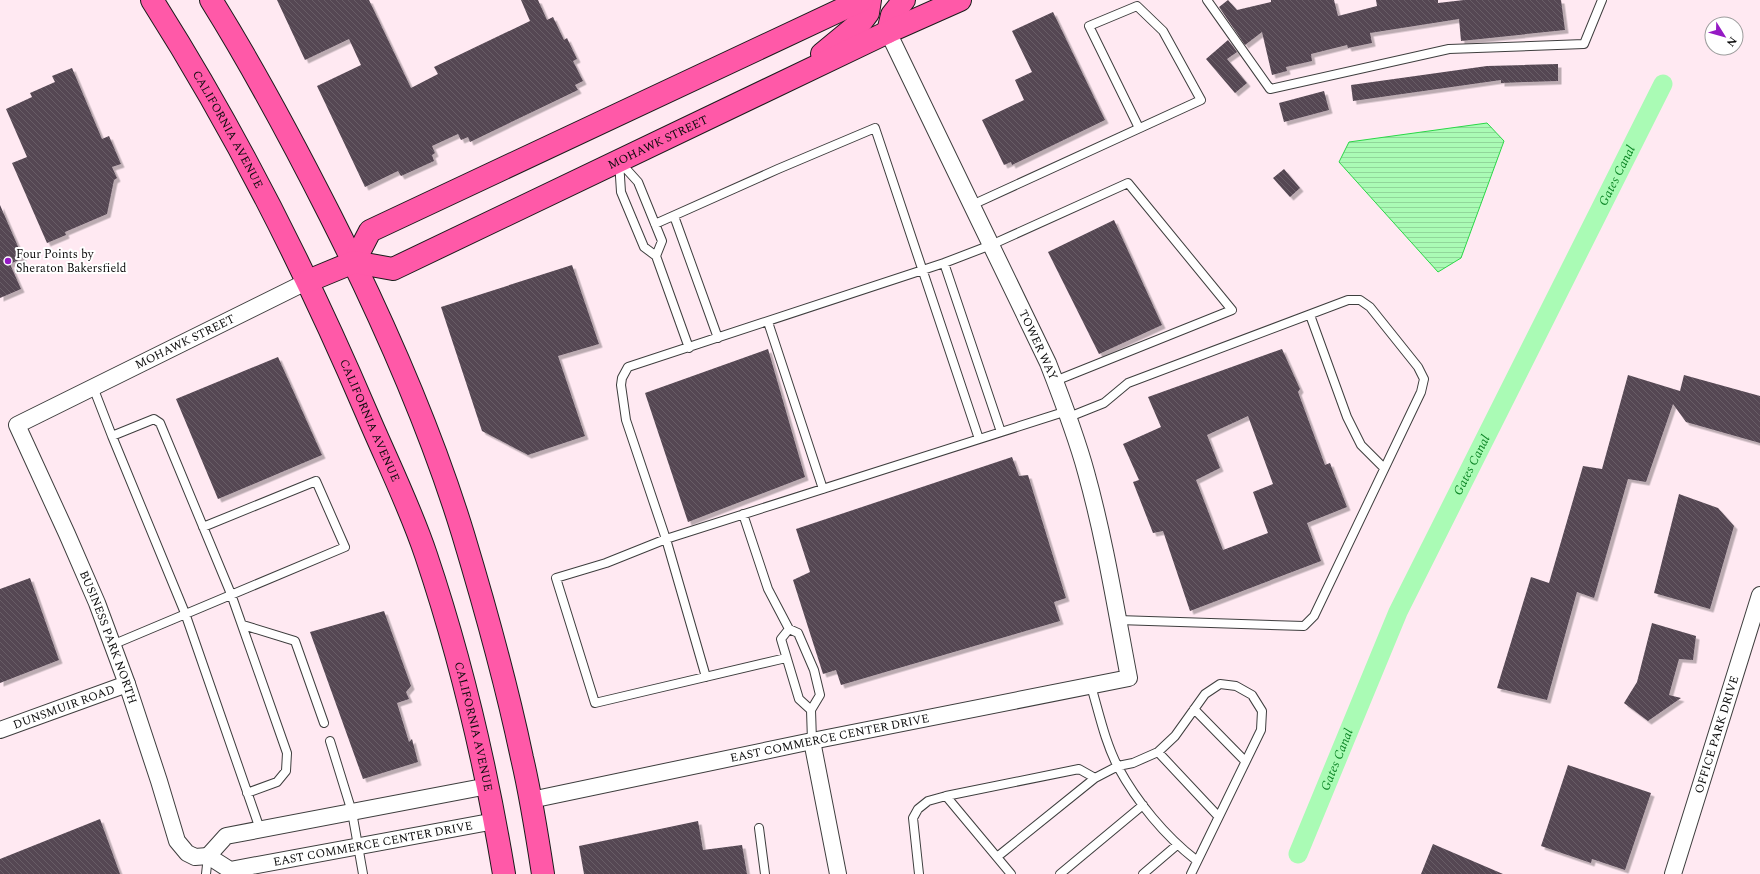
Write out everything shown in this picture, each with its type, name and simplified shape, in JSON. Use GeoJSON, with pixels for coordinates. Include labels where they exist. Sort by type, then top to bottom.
{"type":"FeatureCollection","features":[{"type":"Feature","properties":{"kind":"main road","name":"CALIFORNIA AVENUE"},"geometry":{"type":"LineString","coordinates":[[152,0],[193,65],[232,134],[293,250],[337,344],[406,502],[425,553],[455,651],[488,786],[504,874]]}},
{"type":"Feature","properties":{"kind":"main road"},"geometry":{"type":"LineString","coordinates":[[210,0],[231,33],[295,146],[354,262],[404,372],[462,532],[496,654],[522,756],[543,874]]}},
{"type":"Feature","properties":{"kind":"main road"},"geometry":{"type":"LineString","coordinates":[[354,262],[370,231],[862,0]]}},
{"type":"Feature","properties":{"kind":"main road"},"geometry":{"type":"LineString","coordinates":[[791,78],[862,22],[868,13],[870,0]]}},
{"type":"Feature","properties":{"kind":"main road"},"geometry":{"type":"LineString","coordinates":[[888,32],[892,14],[904,0]]}},
{"type":"Feature","properties":{"kind":"main road","name":"MOHAWK STREET"},"geometry":{"type":"LineString","coordinates":[[308,281],[354,262],[393,269],[791,78],[960,0]]}},
{"type":"Feature","properties":{"kind":"street","name":"TOWER WAY"},"geometry":{"type":"LineString","coordinates":[[888,32],[1048,363],[1068,414],[1086,472],[1100,530],[1129,678]]}},
{"type":"Feature","properties":{"kind":"street","name":"MOHAWK STREET"},"geometry":{"type":"LineString","coordinates":[[17,425],[308,281]]}},
{"type":"Feature","properties":{"kind":"street","name":"BUSINESS PARK NORTH"},"geometry":{"type":"LineString","coordinates":[[17,425],[67,534],[112,644],[160,781],[177,841],[186,854]]}},
{"type":"Feature","properties":{"kind":"street","name":"OFFICE PARK DRIVE"},"geometry":{"type":"LineString","coordinates":[[1673,874],[1760,595]]}},
{"type":"Feature","properties":{"kind":"street","name":"EAST COMMERCE CENTER DRIVE"},"geometry":{"type":"LineString","coordinates":[[531,800],[812,741],[1129,678]]}},
{"type":"Feature","properties":{"kind":"street","name":"DUNSMUIR ROAD"},"geometry":{"type":"LineString","coordinates":[[0,730],[127,684]]}},
{"type":"Feature","properties":{"kind":"street"},"geometry":{"type":"LineString","coordinates":[[812,741],[838,874]]}},
{"type":"Feature","properties":{"kind":"street"},"geometry":{"type":"LineString","coordinates":[[208,856],[226,836],[488,786]]}},
{"type":"Feature","properties":{"kind":"street","name":"EAST COMMERCE CENTER DRIVE"},"geometry":{"type":"LineString","coordinates":[[186,854],[195,857],[208,856],[230,870],[495,821]]}},
{"type":"Feature","properties":{"kind":"lane"},"geometry":{"type":"LineString","coordinates":[[1207,0],[1270,89],[1449,49],[1584,44],[1602,0]]}},
{"type":"Feature","properties":{"kind":"lane"},"geometry":{"type":"LineString","coordinates":[[972,205],[1201,100],[1163,32],[1137,6],[1089,26],[1139,128]]}},
{"type":"Feature","properties":{"kind":"lane"},"geometry":{"type":"LineString","coordinates":[[655,224],[778,169],[875,128],[979,439]]}},
{"type":"Feature","properties":{"kind":"lane"},"geometry":{"type":"LineString","coordinates":[[618,161],[638,182],[662,241],[656,256]]}},
{"type":"Feature","properties":{"kind":"lane"},"geometry":{"type":"LineString","coordinates":[[618,161],[621,192],[644,247],[656,256],[689,348]]}},
{"type":"Feature","properties":{"kind":"lane"},"geometry":{"type":"LineString","coordinates":[[706,677],[666,539],[626,420],[621,386],[622,378],[628,367],[944,263],[991,245],[1128,183],[1232,310],[1055,381]]}},
{"type":"Feature","properties":{"kind":"lane"},"geometry":{"type":"LineString","coordinates":[[674,216],[718,338]]}},
{"type":"Feature","properties":{"kind":"lane"},"geometry":{"type":"LineString","coordinates":[[944,263],[1001,432]]}},
{"type":"Feature","properties":{"kind":"lane"},"geometry":{"type":"LineString","coordinates":[[786,658],[595,703],[556,578],[606,563],[666,539],[743,514],[1001,432],[1104,403],[1128,383],[1348,300],[1360,300],[1370,307],[1418,366],[1424,379],[1420,392],[1314,616],[1304,626],[1118,620]]}},
{"type":"Feature","properties":{"kind":"lane"},"geometry":{"type":"LineString","coordinates":[[1310,315],[1348,416],[1361,444],[1384,468]]}},
{"type":"Feature","properties":{"kind":"lane"},"geometry":{"type":"LineString","coordinates":[[768,322],[823,489]]}},
{"type":"Feature","properties":{"kind":"lane"},"geometry":{"type":"LineString","coordinates":[[93,387],[185,613],[260,829]]}},
{"type":"Feature","properties":{"kind":"lane"},"geometry":{"type":"LineString","coordinates":[[112,436],[154,419],[160,423],[243,625],[287,753],[286,771],[277,782],[247,793]]}},
{"type":"Feature","properties":{"kind":"lane"},"geometry":{"type":"LineString","coordinates":[[112,644],[345,547],[316,481],[203,527]]}},
{"type":"Feature","properties":{"kind":"lane"},"geometry":{"type":"LineString","coordinates":[[743,514],[768,589],[789,629],[798,633],[814,670],[820,695],[811,710],[812,741]]}},
{"type":"Feature","properties":{"kind":"lane"},"geometry":{"type":"LineString","coordinates":[[243,625],[295,641],[324,723]]}},
{"type":"Feature","properties":{"kind":"lane"},"geometry":{"type":"LineString","coordinates":[[789,629],[781,639],[786,658],[799,699],[811,710]]}},
{"type":"Feature","properties":{"kind":"lane"},"geometry":{"type":"LineString","coordinates":[[997,857],[1095,778],[1118,766],[1133,763],[1158,752],[1175,736],[1205,694],[1220,684],[1236,686],[1252,695],[1262,711],[1261,730],[1196,860],[1191,874]]}},
{"type":"Feature","properties":{"kind":"lane"},"geometry":{"type":"LineString","coordinates":[[1091,686],[1105,735],[1118,766],[1135,795],[1177,845],[1196,860]]}},
{"type":"Feature","properties":{"kind":"lane"},"geometry":{"type":"LineString","coordinates":[[1194,709],[1245,761]]}},
{"type":"Feature","properties":{"kind":"lane"},"geometry":{"type":"LineString","coordinates":[[330,741],[352,812],[363,874]]}},
{"type":"Feature","properties":{"kind":"lane"},"geometry":{"type":"LineString","coordinates":[[1158,752],[1218,816]]}},
{"type":"Feature","properties":{"kind":"lane"},"geometry":{"type":"LineString","coordinates":[[919,874],[913,818],[918,809],[928,801],[1079,769],[1095,778]]}},
{"type":"Feature","properties":{"kind":"lane"},"geometry":{"type":"LineString","coordinates":[[946,796],[1011,874]]}},
{"type":"Feature","properties":{"kind":"lane"},"geometry":{"type":"LineString","coordinates":[[1060,874],[1143,805]]}},
{"type":"Feature","properties":{"kind":"lane"},"geometry":{"type":"LineString","coordinates":[[759,828],[766,874]]}},
{"type":"Feature","properties":{"kind":"lane"},"geometry":{"type":"LineString","coordinates":[[1143,874],[1177,845]]}},
{"type":"Feature","properties":{"kind":"lane"},"geometry":{"type":"LineString","coordinates":[[206,874],[208,856]]}},
{"type":"Feature","properties":{"kind":"shaded area"},"geometry":{"type":"Polygon","coordinates":[[[1487,123],[1504,141],[1461,258],[1438,272],[1339,162],[1349,142],[1487,123]]]}},
{"type":"Feature","properties":{"kind":"building"},"geometry":{"type":"Polygon","coordinates":[[[277,0],[369,0],[411,88],[438,74],[434,67],[530,21],[521,0],[538,0],[547,20],[553,17],[564,40],[567,38],[577,59],[573,61],[583,81],[575,85],[578,90],[470,142],[468,137],[461,140],[458,134],[432,146],[435,153],[432,155],[434,161],[401,176],[398,171],[365,187],[317,86],[361,65],[349,39],[305,60],[277,0]]]}},
{"type":"Feature","properties":{"kind":"building"},"geometry":{"type":"Polygon","coordinates":[[[1228,0],[1237,10],[1271,2],[1271,0],[1334,0],[1338,16],[1377,6],[1376,0],[1438,0],[1438,3],[1464,0],[1561,0],[1565,30],[1461,41],[1459,19],[1370,33],[1372,43],[1348,48],[1347,45],[1311,54],[1312,61],[1286,67],[1287,71],[1272,75],[1262,32],[1245,45],[1219,7],[1228,0]]]}},
{"type":"Feature","properties":{"kind":"building"},"geometry":{"type":"Polygon","coordinates":[[[1053,12],[1105,120],[1012,165],[1011,162],[1004,165],[982,120],[1024,100],[1015,80],[1032,72],[1012,31],[1053,12]]]}},
{"type":"Feature","properties":{"kind":"building"},"geometry":{"type":"Polygon","coordinates":[[[1228,40],[1237,52],[1227,59],[1247,83],[1235,93],[1206,59],[1228,40]]]}},
{"type":"Feature","properties":{"kind":"building"},"geometry":{"type":"Polygon","coordinates":[[[1558,64],[1558,81],[1501,83],[1501,80],[1353,101],[1351,85],[1487,66],[1558,64]]]}},
{"type":"Feature","properties":{"kind":"building"},"geometry":{"type":"Polygon","coordinates":[[[72,68],[102,139],[109,136],[121,164],[112,167],[117,178],[114,180],[107,214],[65,232],[66,235],[47,243],[12,163],[27,157],[6,109],[32,97],[30,93],[55,82],[52,76],[72,68]]]}},
{"type":"Feature","properties":{"kind":"building"},"geometry":{"type":"Polygon","coordinates":[[[1324,91],[1329,110],[1284,122],[1279,103],[1324,91]]]}},
{"type":"Feature","properties":{"kind":"building"},"geometry":{"type":"Polygon","coordinates":[[[1284,169],[1300,188],[1290,197],[1273,178],[1284,169]]]}},
{"type":"Feature","properties":{"kind":"building","name":"Four Points by Sheraton Bakersfield"},"geometry":{"type":"Polygon","coordinates":[[[0,205],[23,258],[10,264],[21,289],[0,298],[0,205]]]}},
{"type":"Feature","properties":{"kind":"building"},"geometry":{"type":"Polygon","coordinates":[[[1114,220],[1162,325],[1099,354],[1048,252],[1114,220]]]}},
{"type":"Feature","properties":{"kind":"building"},"geometry":{"type":"Polygon","coordinates":[[[572,265],[599,344],[558,356],[585,436],[528,455],[482,431],[441,307],[572,265]]]}},
{"type":"Feature","properties":{"kind":"building"},"geometry":{"type":"Polygon","coordinates":[[[768,349],[805,477],[688,522],[645,393],[768,349]]]}},
{"type":"Feature","properties":{"kind":"building"},"geometry":{"type":"Polygon","coordinates":[[[1282,349],[1300,389],[1298,392],[1325,465],[1330,463],[1347,507],[1307,523],[1321,561],[1190,611],[1163,531],[1153,533],[1133,482],[1139,480],[1123,444],[1161,427],[1148,397],[1282,349]],[[1248,416],[1207,435],[1220,468],[1196,480],[1223,550],[1268,533],[1253,492],[1273,484],[1248,416]]]}},
{"type":"Feature","properties":{"kind":"building"},"geometry":{"type":"Polygon","coordinates":[[[278,357],[322,455],[218,499],[176,399],[278,357]]]}},
{"type":"Feature","properties":{"kind":"building"},"geometry":{"type":"Polygon","coordinates":[[[1628,375],[1680,391],[1684,375],[1760,396],[1760,443],[1686,422],[1673,404],[1646,482],[1628,479],[1594,598],[1577,592],[1547,700],[1497,688],[1531,577],[1549,583],[1583,466],[1602,469],[1628,375]]]}},
{"type":"Feature","properties":{"kind":"building"},"geometry":{"type":"Polygon","coordinates":[[[1012,457],[1019,476],[1028,475],[1066,598],[1054,602],[1060,621],[841,685],[836,670],[823,674],[793,580],[810,572],[796,529],[1012,457]]]}},
{"type":"Feature","properties":{"kind":"building"},"geometry":{"type":"Polygon","coordinates":[[[1679,494],[1718,508],[1734,526],[1710,609],[1654,593],[1679,494]]]}},
{"type":"Feature","properties":{"kind":"building"},"geometry":{"type":"Polygon","coordinates":[[[30,578],[59,660],[0,683],[0,589],[30,578]]]}},
{"type":"Feature","properties":{"kind":"building"},"geometry":{"type":"Polygon","coordinates":[[[384,611],[411,686],[406,692],[409,699],[397,703],[409,742],[412,739],[418,762],[363,779],[310,632],[384,611]]]}},
{"type":"Feature","properties":{"kind":"building"},"geometry":{"type":"Polygon","coordinates":[[[1652,623],[1696,636],[1693,660],[1679,659],[1669,695],[1681,698],[1648,721],[1624,703],[1637,682],[1652,623]]]}},
{"type":"Feature","properties":{"kind":"building"},"geometry":{"type":"Polygon","coordinates":[[[1568,765],[1651,793],[1625,870],[1592,859],[1591,863],[1541,846],[1568,765]]]}},
{"type":"Feature","properties":{"kind":"building"},"geometry":{"type":"Polygon","coordinates":[[[100,819],[120,874],[0,874],[0,859],[100,819]]]}},
{"type":"Feature","properties":{"kind":"building"},"geometry":{"type":"Polygon","coordinates":[[[698,821],[703,850],[742,845],[747,874],[584,874],[579,846],[698,821]]]}},
{"type":"Feature","properties":{"kind":"building"},"geometry":{"type":"Polygon","coordinates":[[[1433,844],[1503,874],[1421,874],[1433,844]]]}},
{"type":"Feature","properties":{"kind":"waterway","name":"Gates Canal"},"geometry":{"type":"LineString","coordinates":[[1298,854],[1398,612],[1663,84]]}},
{"type":"Feature","properties":{"kind":"place","name":"Four Points by Sheraton Bakersfield"},"geometry":{"type":"Point","coordinates":[8,261]}}]}
